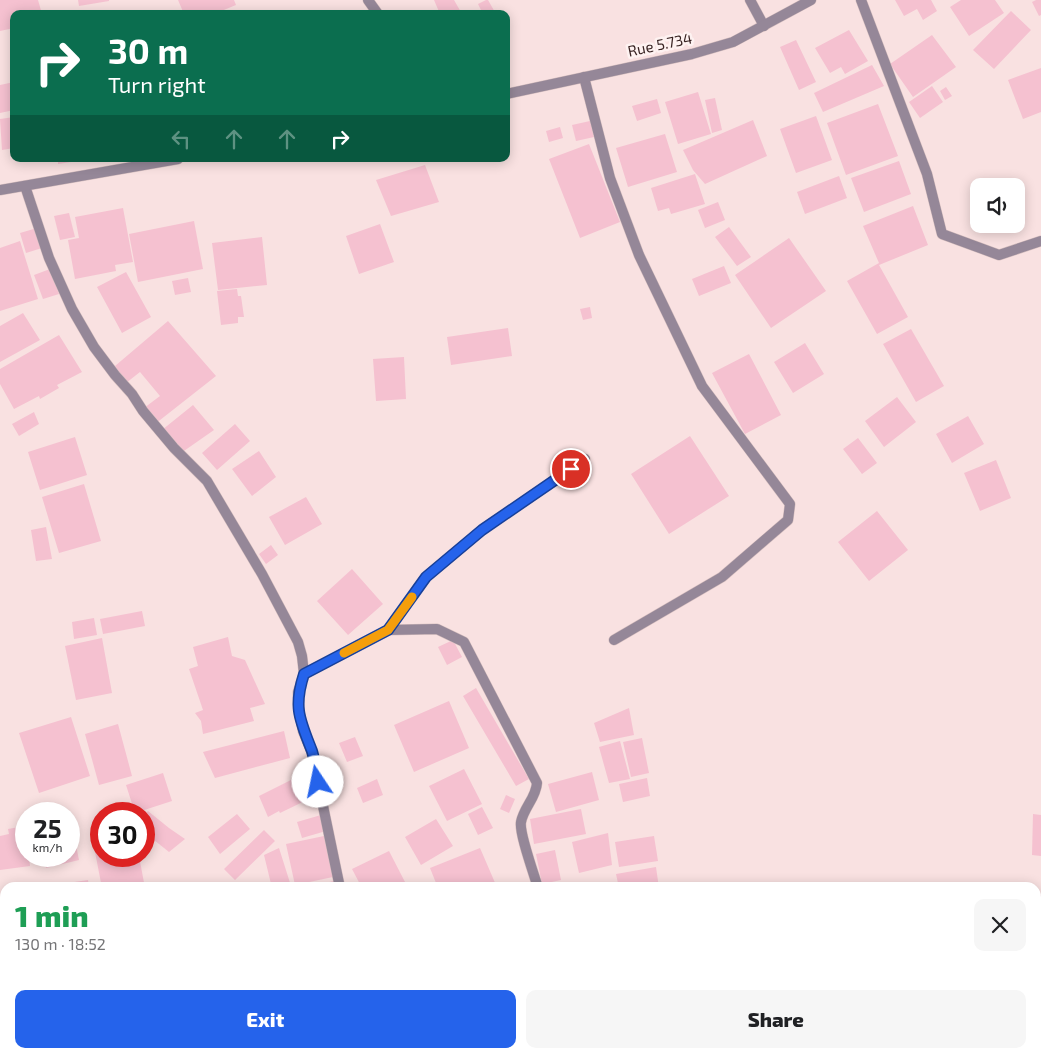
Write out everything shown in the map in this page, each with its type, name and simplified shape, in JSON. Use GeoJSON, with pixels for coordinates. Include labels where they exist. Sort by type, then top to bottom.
{"type":"FeatureCollection","features":[{"type":"Feature","properties":{"kind":"street"},"geometry":{"type":"LineString","coordinates":[[750,0],[764,26]]}},
{"type":"Feature","properties":{"kind":"street","name":"Rue 5.734"},"geometry":{"type":"LineString","coordinates":[[510,93],[692,54],[733,42],[811,0]]}},
{"type":"Feature","properties":{"kind":"street"},"geometry":{"type":"LineString","coordinates":[[861,0],[927,174],[942,234],[999,255],[1041,241]]}},
{"type":"Feature","properties":{"kind":"street"},"geometry":{"type":"LineString","coordinates":[[584,77],[610,178],[639,255],[702,386],[790,504],[788,520],[722,577],[614,640]]}},
{"type":"Feature","properties":{"kind":"street"},"geometry":{"type":"LineString","coordinates":[[0,190],[161,162]]}},
{"type":"Feature","properties":{"kind":"street"},"geometry":{"type":"LineString","coordinates":[[25,186],[49,258],[72,309],[94,346],[115,375],[174,448],[207,481],[235,526],[286,618],[300,649],[304,674],[298,692],[298,704],[303,731],[312,753],[339,882]]}},
{"type":"Feature","properties":{"kind":"street"},"geometry":{"type":"LineString","coordinates":[[388,630],[426,577],[482,530],[586,459]]}},
{"type":"Feature","properties":{"kind":"street"},"geometry":{"type":"LineString","coordinates":[[304,674],[388,630],[437,629],[464,642],[537,783],[536,792],[526,807],[520,825],[536,882]]}},
{"type":"Feature","properties":{"kind":"building"},"geometry":{"type":"Polygon","coordinates":[[[0,0],[38,0],[41,10],[10,10],[10,29],[0,31],[0,0]]]}},
{"type":"Feature","properties":{"kind":"building"},"geometry":{"type":"Polygon","coordinates":[[[78,0],[109,0],[109,1],[79,6],[78,0]]]}},
{"type":"Feature","properties":{"kind":"building"},"geometry":{"type":"Polygon","coordinates":[[[178,0],[234,0],[236,5],[224,10],[182,10],[178,0]]]}},
{"type":"Feature","properties":{"kind":"building"},"geometry":{"type":"Polygon","coordinates":[[[434,0],[454,0],[460,10],[438,10],[434,0]]]}},
{"type":"Feature","properties":{"kind":"building"},"geometry":{"type":"Polygon","coordinates":[[[488,0],[494,10],[481,10],[478,4],[488,0]]]}},
{"type":"Feature","properties":{"kind":"building"},"geometry":{"type":"Polygon","coordinates":[[[895,0],[931,0],[937,11],[923,20],[917,9],[904,16],[895,0]]]}},
{"type":"Feature","properties":{"kind":"building"},"geometry":{"type":"Polygon","coordinates":[[[961,0],[995,0],[1004,13],[969,36],[950,7],[961,0]]]}},
{"type":"Feature","properties":{"kind":"building"},"geometry":{"type":"Polygon","coordinates":[[[1041,0],[1041,15],[1039,16],[1032,2],[1041,0]]]}},
{"type":"Feature","properties":{"kind":"building"},"geometry":{"type":"Polygon","coordinates":[[[1011,11],[1031,30],[994,69],[973,50],[1011,11]]]}},
{"type":"Feature","properties":{"kind":"building"},"geometry":{"type":"Polygon","coordinates":[[[849,30],[868,61],[845,74],[841,67],[830,73],[815,48],[849,30]]]}},
{"type":"Feature","properties":{"kind":"building"},"geometry":{"type":"Polygon","coordinates":[[[932,35],[956,67],[913,97],[890,64],[932,35]]]}},
{"type":"Feature","properties":{"kind":"building"},"geometry":{"type":"Polygon","coordinates":[[[796,40],[816,82],[799,90],[780,47],[796,40]]]}},
{"type":"Feature","properties":{"kind":"building"},"geometry":{"type":"Polygon","coordinates":[[[872,65],[884,86],[823,112],[814,93],[872,65]]]}},
{"type":"Feature","properties":{"kind":"building"},"geometry":{"type":"Polygon","coordinates":[[[1041,68],[1041,112],[1023,119],[1008,80],[1041,68]]]}},
{"type":"Feature","properties":{"kind":"building"},"geometry":{"type":"Polygon","coordinates":[[[10,83],[10,111],[0,113],[0,85],[10,83]]]}},
{"type":"Feature","properties":{"kind":"building"},"geometry":{"type":"Polygon","coordinates":[[[932,86],[943,102],[920,118],[909,102],[932,86]]]}},
{"type":"Feature","properties":{"kind":"building"},"geometry":{"type":"Polygon","coordinates":[[[946,87],[952,96],[945,100],[940,91],[946,87]]]}},
{"type":"Feature","properties":{"kind":"building"},"geometry":{"type":"Polygon","coordinates":[[[698,92],[711,134],[678,144],[665,102],[698,92]]]}},
{"type":"Feature","properties":{"kind":"building"},"geometry":{"type":"Polygon","coordinates":[[[715,98],[722,130],[712,133],[705,100],[715,98]]]}},
{"type":"Feature","properties":{"kind":"building"},"geometry":{"type":"Polygon","coordinates":[[[657,99],[661,113],[637,121],[632,106],[657,99]]]}},
{"type":"Feature","properties":{"kind":"building"},"geometry":{"type":"Polygon","coordinates":[[[878,104],[898,156],[846,175],[827,123],[878,104]]]}},
{"type":"Feature","properties":{"kind":"building"},"geometry":{"type":"Polygon","coordinates":[[[816,116],[832,160],[796,173],[780,129],[816,116]]]}},
{"type":"Feature","properties":{"kind":"building"},"geometry":{"type":"Polygon","coordinates":[[[10,118],[10,149],[2,150],[0,119],[10,118]]]}},
{"type":"Feature","properties":{"kind":"building"},"geometry":{"type":"Polygon","coordinates":[[[753,120],[767,156],[705,184],[693,170],[683,150],[753,120]]]}},
{"type":"Feature","properties":{"kind":"building"},"geometry":{"type":"Polygon","coordinates":[[[590,121],[594,137],[576,141],[572,125],[590,121]]]}},
{"type":"Feature","properties":{"kind":"building"},"geometry":{"type":"Polygon","coordinates":[[[560,127],[563,138],[549,142],[546,131],[560,127]]]}},
{"type":"Feature","properties":{"kind":"building"},"geometry":{"type":"Polygon","coordinates":[[[665,134],[677,172],[628,187],[616,148],[665,134]]]}},
{"type":"Feature","properties":{"kind":"building"},"geometry":{"type":"Polygon","coordinates":[[[589,144],[620,222],[580,238],[549,159],[589,144]]]}},
{"type":"Feature","properties":{"kind":"building"},"geometry":{"type":"Polygon","coordinates":[[[899,161],[911,194],[864,212],[851,178],[899,161]]]}},
{"type":"Feature","properties":{"kind":"building"},"geometry":{"type":"Polygon","coordinates":[[[425,165],[439,202],[391,216],[376,180],[425,165]]]}},
{"type":"Feature","properties":{"kind":"building"},"geometry":{"type":"Polygon","coordinates":[[[695,174],[705,204],[671,214],[669,208],[658,211],[651,188],[695,174]]]}},
{"type":"Feature","properties":{"kind":"building"},"geometry":{"type":"Polygon","coordinates":[[[839,176],[847,198],[805,214],[797,192],[839,176]]]}},
{"type":"Feature","properties":{"kind":"building"},"geometry":{"type":"Polygon","coordinates":[[[718,202],[725,220],[705,228],[698,210],[718,202]]]}},
{"type":"Feature","properties":{"kind":"building"},"geometry":{"type":"Polygon","coordinates":[[[913,206],[928,245],[879,265],[908,317],[877,334],[847,281],[879,263],[863,226],[913,206]]]}},
{"type":"Feature","properties":{"kind":"building"},"geometry":{"type":"Polygon","coordinates":[[[123,208],[133,262],[115,265],[116,271],[75,279],[68,240],[79,238],[75,217],[123,208]]]}},
{"type":"Feature","properties":{"kind":"building"},"geometry":{"type":"Polygon","coordinates":[[[69,213],[75,237],[60,240],[54,216],[69,213]]]}},
{"type":"Feature","properties":{"kind":"building"},"geometry":{"type":"Polygon","coordinates":[[[194,221],[203,269],[138,282],[129,234],[194,221]]]}},
{"type":"Feature","properties":{"kind":"building"},"geometry":{"type":"Polygon","coordinates":[[[380,224],[394,262],[359,274],[346,236],[380,224]]]}},
{"type":"Feature","properties":{"kind":"building"},"geometry":{"type":"Polygon","coordinates":[[[729,227],[751,257],[737,266],[715,237],[729,227]]]}},
{"type":"Feature","properties":{"kind":"building"},"geometry":{"type":"Polygon","coordinates":[[[37,228],[42,248],[26,253],[20,233],[37,228]]]}},
{"type":"Feature","properties":{"kind":"building"},"geometry":{"type":"Polygon","coordinates":[[[262,237],[267,285],[218,290],[212,243],[262,237]]]}},
{"type":"Feature","properties":{"kind":"building"},"geometry":{"type":"Polygon","coordinates":[[[789,238],[826,291],[771,328],[735,275],[789,238]]]}},
{"type":"Feature","properties":{"kind":"building"},"geometry":{"type":"Polygon","coordinates":[[[20,241],[38,299],[0,311],[0,248],[20,241]]]}},
{"type":"Feature","properties":{"kind":"building"},"geometry":{"type":"Polygon","coordinates":[[[724,266],[731,283],[699,296],[692,279],[724,266]]]}},
{"type":"Feature","properties":{"kind":"building"},"geometry":{"type":"Polygon","coordinates":[[[50,269],[59,294],[43,299],[34,275],[50,269]]]}},
{"type":"Feature","properties":{"kind":"building"},"geometry":{"type":"Polygon","coordinates":[[[126,272],[151,317],[122,333],[97,287],[126,272]]]}},
{"type":"Feature","properties":{"kind":"building"},"geometry":{"type":"Polygon","coordinates":[[[188,278],[191,292],[175,295],[172,281],[188,278]]]}},
{"type":"Feature","properties":{"kind":"building"},"geometry":{"type":"Polygon","coordinates":[[[237,289],[238,296],[241,296],[244,317],[238,317],[238,323],[221,325],[217,291],[237,289]]]}},
{"type":"Feature","properties":{"kind":"building"},"geometry":{"type":"Polygon","coordinates":[[[590,307],[592,318],[583,320],[580,309],[590,307]]]}},
{"type":"Feature","properties":{"kind":"building"},"geometry":{"type":"Polygon","coordinates":[[[23,313],[40,340],[0,362],[0,326],[23,313]]]}},
{"type":"Feature","properties":{"kind":"building"},"geometry":{"type":"Polygon","coordinates":[[[168,321],[216,376],[155,424],[144,408],[160,396],[140,372],[126,383],[115,366],[168,321]]]}},
{"type":"Feature","properties":{"kind":"building"},"geometry":{"type":"Polygon","coordinates":[[[508,328],[512,356],[451,365],[447,337],[508,328]]]}},
{"type":"Feature","properties":{"kind":"building"},"geometry":{"type":"Polygon","coordinates":[[[911,329],[944,386],[916,402],[883,344],[911,329]]]}},
{"type":"Feature","properties":{"kind":"building"},"geometry":{"type":"Polygon","coordinates":[[[59,335],[82,372],[57,385],[59,388],[40,399],[39,396],[14,409],[0,384],[0,369],[59,335]]]}},
{"type":"Feature","properties":{"kind":"building"},"geometry":{"type":"Polygon","coordinates":[[[805,343],[824,374],[793,393],[774,362],[805,343]]]}},
{"type":"Feature","properties":{"kind":"building"},"geometry":{"type":"Polygon","coordinates":[[[749,354],[781,415],[745,434],[712,373],[749,354]]]}},
{"type":"Feature","properties":{"kind":"building"},"geometry":{"type":"Polygon","coordinates":[[[404,357],[406,399],[376,401],[373,359],[404,357]]]}},
{"type":"Feature","properties":{"kind":"building"},"geometry":{"type":"Polygon","coordinates":[[[897,397],[916,422],[884,447],[865,421],[897,397]]]}},
{"type":"Feature","properties":{"kind":"building"},"geometry":{"type":"Polygon","coordinates":[[[193,405],[214,430],[181,453],[162,430],[193,405]]]}},
{"type":"Feature","properties":{"kind":"building"},"geometry":{"type":"Polygon","coordinates":[[[34,412],[39,424],[19,436],[12,424],[34,412]]]}},
{"type":"Feature","properties":{"kind":"building"},"geometry":{"type":"Polygon","coordinates":[[[968,416],[984,444],[952,463],[936,434],[968,416]]]}},
{"type":"Feature","properties":{"kind":"building"},"geometry":{"type":"Polygon","coordinates":[[[235,424],[250,441],[217,470],[202,453],[235,424]]]}},
{"type":"Feature","properties":{"kind":"building"},"geometry":{"type":"Polygon","coordinates":[[[690,436],[729,496],[669,534],[631,474],[690,436]]]}},
{"type":"Feature","properties":{"kind":"building"},"geometry":{"type":"Polygon","coordinates":[[[75,437],[87,475],[40,490],[28,452],[75,437]]]}},
{"type":"Feature","properties":{"kind":"building"},"geometry":{"type":"Polygon","coordinates":[[[858,438],[877,463],[862,474],[843,449],[858,438]]]}},
{"type":"Feature","properties":{"kind":"building"},"geometry":{"type":"Polygon","coordinates":[[[259,451],[276,477],[252,496],[232,469],[259,451]]]}},
{"type":"Feature","properties":{"kind":"building"},"geometry":{"type":"Polygon","coordinates":[[[996,460],[1011,498],[980,511],[964,473],[996,460]]]}},
{"type":"Feature","properties":{"kind":"building"},"geometry":{"type":"Polygon","coordinates":[[[84,484],[101,541],[59,553],[42,497],[84,484]]]}},
{"type":"Feature","properties":{"kind":"building"},"geometry":{"type":"Polygon","coordinates":[[[306,497],[322,524],[285,545],[269,517],[306,497]]]}},
{"type":"Feature","properties":{"kind":"building"},"geometry":{"type":"Polygon","coordinates":[[[877,511],[908,550],[869,581],[838,542],[877,511]]]}},
{"type":"Feature","properties":{"kind":"building"},"geometry":{"type":"Polygon","coordinates":[[[46,527],[52,559],[36,561],[31,530],[46,527]]]}},
{"type":"Feature","properties":{"kind":"building"},"geometry":{"type":"Polygon","coordinates":[[[271,545],[278,555],[266,564],[259,554],[271,545]]]}},
{"type":"Feature","properties":{"kind":"building"},"geometry":{"type":"Polygon","coordinates":[[[352,569],[383,604],[348,635],[317,601],[352,569]]]}},
{"type":"Feature","properties":{"kind":"building"},"geometry":{"type":"Polygon","coordinates":[[[142,611],[145,626],[103,634],[100,619],[142,611]]]}},
{"type":"Feature","properties":{"kind":"building"},"geometry":{"type":"Polygon","coordinates":[[[94,618],[97,635],[74,639],[72,622],[94,618]]]}},
{"type":"Feature","properties":{"kind":"building"},"geometry":{"type":"Polygon","coordinates":[[[228,637],[232,656],[245,660],[265,704],[250,708],[254,721],[203,734],[201,721],[195,713],[203,710],[189,669],[198,666],[193,647],[228,637]]]}},
{"type":"Feature","properties":{"kind":"building"},"geometry":{"type":"Polygon","coordinates":[[[102,638],[112,693],[76,700],[65,646],[102,638]]]}},
{"type":"Feature","properties":{"kind":"building"},"geometry":{"type":"Polygon","coordinates":[[[453,640],[462,657],[447,665],[438,647],[453,640]]]}},
{"type":"Feature","properties":{"kind":"building"},"geometry":{"type":"Polygon","coordinates":[[[476,688],[529,779],[516,786],[463,696],[476,688]]]}},
{"type":"Feature","properties":{"kind":"building"},"geometry":{"type":"Polygon","coordinates":[[[449,701],[469,748],[414,772],[394,725],[449,701]]]}},
{"type":"Feature","properties":{"kind":"building"},"geometry":{"type":"Polygon","coordinates":[[[629,708],[634,735],[600,742],[594,723],[629,708]]]}},
{"type":"Feature","properties":{"kind":"building"},"geometry":{"type":"Polygon","coordinates":[[[71,717],[90,776],[39,793],[19,733],[71,717]]]}},
{"type":"Feature","properties":{"kind":"building"},"geometry":{"type":"Polygon","coordinates":[[[118,724],[132,776],[99,785],[85,734],[118,724]]]}},
{"type":"Feature","properties":{"kind":"building"},"geometry":{"type":"Polygon","coordinates":[[[284,731],[290,758],[215,778],[203,752],[284,731]]]}},
{"type":"Feature","properties":{"kind":"building"},"geometry":{"type":"Polygon","coordinates":[[[355,737],[363,756],[347,762],[339,743],[355,737]]]}},
{"type":"Feature","properties":{"kind":"building"},"geometry":{"type":"Polygon","coordinates":[[[642,738],[649,773],[631,777],[623,742],[642,738]]]}},
{"type":"Feature","properties":{"kind":"building"},"geometry":{"type":"Polygon","coordinates":[[[620,741],[630,779],[609,783],[599,747],[620,741]]]}},
{"type":"Feature","properties":{"kind":"building"},"geometry":{"type":"Polygon","coordinates":[[[464,769],[482,804],[447,821],[429,786],[464,769]]]}},
{"type":"Feature","properties":{"kind":"building"},"geometry":{"type":"Polygon","coordinates":[[[592,772],[599,800],[556,812],[548,784],[592,772]]]}},
{"type":"Feature","properties":{"kind":"building"},"geometry":{"type":"Polygon","coordinates":[[[163,773],[172,801],[155,807],[155,802],[131,802],[126,785],[163,773]]]}},
{"type":"Feature","properties":{"kind":"building"},"geometry":{"type":"Polygon","coordinates":[[[303,774],[315,796],[268,817],[259,796],[303,774]]]}},
{"type":"Feature","properties":{"kind":"building"},"geometry":{"type":"Polygon","coordinates":[[[647,778],[650,796],[623,802],[619,784],[647,778]]]}},
{"type":"Feature","properties":{"kind":"building"},"geometry":{"type":"Polygon","coordinates":[[[377,779],[383,795],[363,803],[357,788],[377,779]]]}},
{"type":"Feature","properties":{"kind":"building"},"geometry":{"type":"Polygon","coordinates":[[[506,795],[515,799],[509,813],[500,809],[506,795]]]}},
{"type":"Feature","properties":{"kind":"building"},"geometry":{"type":"Polygon","coordinates":[[[482,807],[493,828],[478,835],[468,814],[482,807]]]}},
{"type":"Feature","properties":{"kind":"building"},"geometry":{"type":"Polygon","coordinates":[[[581,809],[586,834],[534,844],[530,819],[581,809]]]}},
{"type":"Feature","properties":{"kind":"building"},"geometry":{"type":"Polygon","coordinates":[[[237,814],[250,829],[220,854],[208,837],[237,814]]]}},
{"type":"Feature","properties":{"kind":"building"},"geometry":{"type":"Polygon","coordinates":[[[1033,814],[1041,815],[1041,856],[1032,855],[1033,814]]]}},
{"type":"Feature","properties":{"kind":"building"},"geometry":{"type":"Polygon","coordinates":[[[321,815],[326,831],[302,838],[297,822],[321,815]]]}},
{"type":"Feature","properties":{"kind":"building"},"geometry":{"type":"Polygon","coordinates":[[[155,817],[185,839],[169,852],[155,841],[155,817]]]}},
{"type":"Feature","properties":{"kind":"building"},"geometry":{"type":"Polygon","coordinates":[[[436,819],[453,846],[421,865],[405,837],[436,819]]]}},
{"type":"Feature","properties":{"kind":"building"},"geometry":{"type":"Polygon","coordinates":[[[15,828],[15,867],[22,867],[0,870],[0,836],[9,834],[8,829],[15,828]]]}},
{"type":"Feature","properties":{"kind":"building"},"geometry":{"type":"Polygon","coordinates":[[[264,830],[275,841],[235,880],[224,869],[264,830]]]}},
{"type":"Feature","properties":{"kind":"building"},"geometry":{"type":"Polygon","coordinates":[[[608,833],[612,865],[579,873],[572,842],[608,833]]]}},
{"type":"Feature","properties":{"kind":"building"},"geometry":{"type":"Polygon","coordinates":[[[324,836],[333,877],[309,882],[294,882],[286,844],[324,836]]]}},
{"type":"Feature","properties":{"kind":"building"},"geometry":{"type":"Polygon","coordinates":[[[654,836],[658,861],[619,867],[615,842],[654,836]]]}},
{"type":"Feature","properties":{"kind":"building"},"geometry":{"type":"Polygon","coordinates":[[[279,848],[290,882],[271,882],[264,855],[279,848]]]}},
{"type":"Feature","properties":{"kind":"building"},"geometry":{"type":"Polygon","coordinates":[[[480,848],[495,882],[436,882],[430,868],[480,848]]]}},
{"type":"Feature","properties":{"kind":"building"},"geometry":{"type":"Polygon","coordinates":[[[555,850],[561,880],[542,882],[536,854],[555,850]]]}},
{"type":"Feature","properties":{"kind":"building"},"geometry":{"type":"Polygon","coordinates":[[[389,851],[405,882],[359,882],[352,869],[389,851]]]}},
{"type":"Feature","properties":{"kind":"building"},"geometry":{"type":"Polygon","coordinates":[[[98,867],[141,867],[144,882],[101,882],[98,867]]]}},
{"type":"Feature","properties":{"kind":"building"},"geometry":{"type":"Polygon","coordinates":[[[656,867],[658,882],[618,882],[616,874],[656,867]]]}},
{"type":"Feature","properties":{"kind":"slow traffic"},"geometry":{"type":"LineString","coordinates":[[344,653],[388,630],[412,597]]}},
{"type":"Feature","properties":{"kind":"route"},"geometry":{"type":"LineString","coordinates":[[318,782],[312,753],[303,731],[298,704],[298,692],[304,674],[388,630],[426,577],[482,530],[571,469]]}}]}
